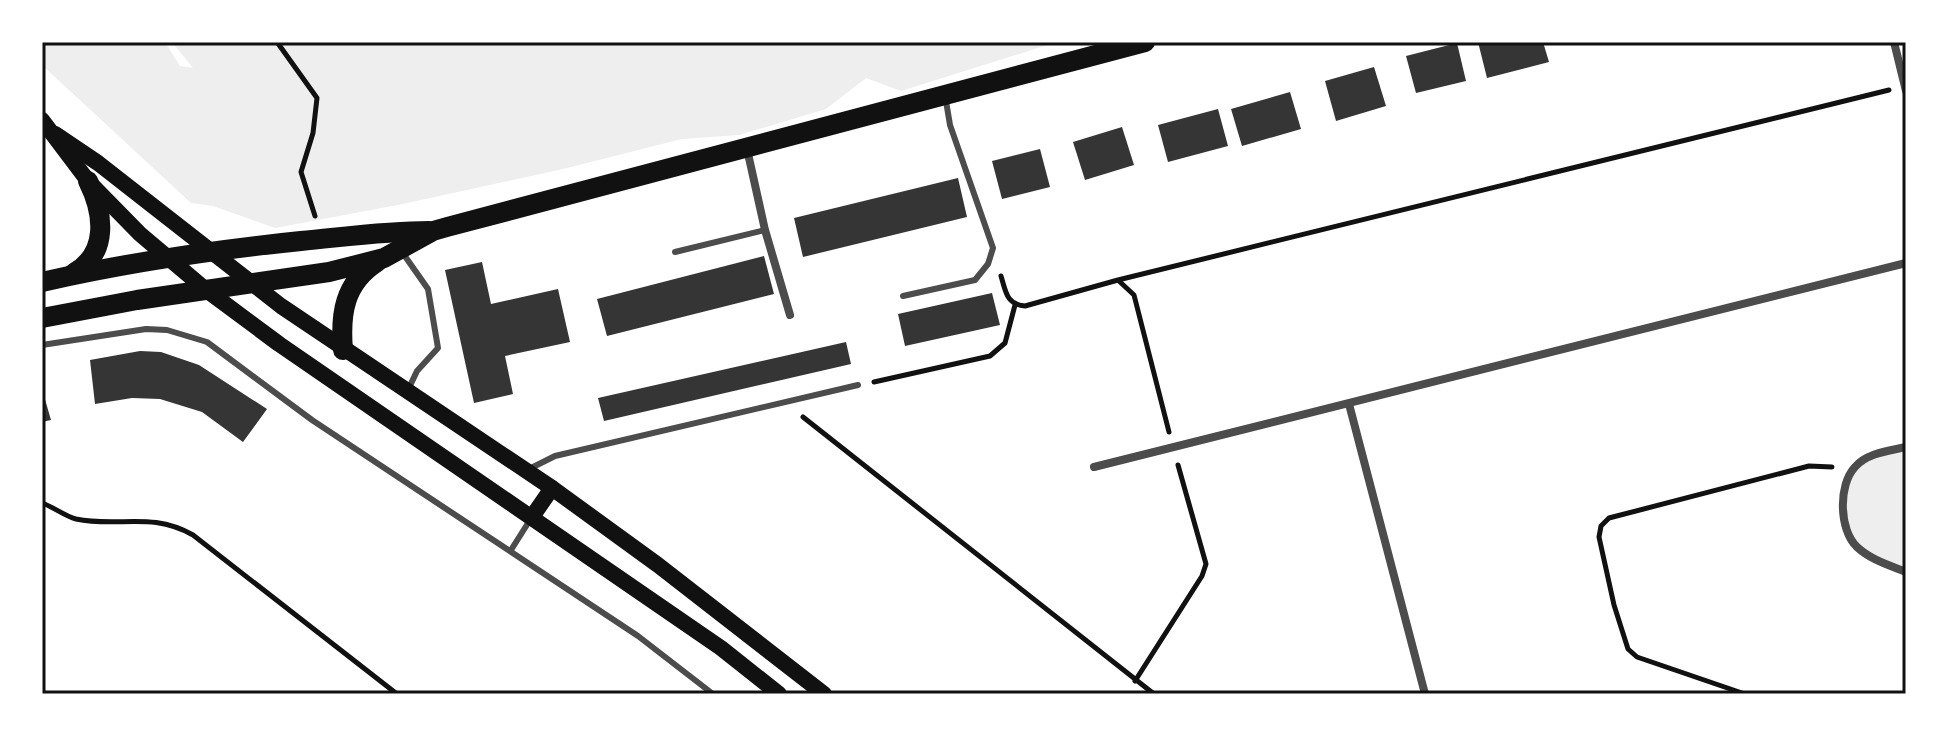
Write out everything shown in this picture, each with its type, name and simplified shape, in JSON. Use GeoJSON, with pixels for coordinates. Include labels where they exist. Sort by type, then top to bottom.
{"type":"FeatureCollection","features":[{"type":"Feature","properties":{"kind":"main road"},"geometry":{"type":"LineString","coordinates":[[42,282],[165,256],[381,233],[433,231],[1145,42]]}},
{"type":"Feature","properties":{"kind":"main road"},"geometry":{"type":"LineString","coordinates":[[42,120],[88,181],[98,202],[100,238],[94,258],[71,275]]}},
{"type":"Feature","properties":{"kind":"main road"},"geometry":{"type":"LineString","coordinates":[[55,134],[98,163],[251,284],[343,350],[552,488],[658,565],[824,694]]}},
{"type":"Feature","properties":{"kind":"main road"},"geometry":{"type":"LineString","coordinates":[[88,181],[165,256],[279,344],[721,648],[779,694]]}},
{"type":"Feature","properties":{"kind":"main road"},"geometry":{"type":"LineString","coordinates":[[343,350],[342,320],[347,293],[367,268],[433,231]]}},
{"type":"Feature","properties":{"kind":"main road"},"geometry":{"type":"LineString","coordinates":[[42,318],[205,289],[329,272],[392,254]]}},
{"type":"Feature","properties":{"kind":"main road"},"geometry":{"type":"LineString","coordinates":[[532,517],[552,488]]}},
{"type":"Feature","properties":{"kind":"street"},"geometry":{"type":"LineString","coordinates":[[1894,42],[1905,89]]}},
{"type":"Feature","properties":{"kind":"street"},"geometry":{"type":"LineString","coordinates":[[747,148],[765,230],[790,315]]}},
{"type":"Feature","properties":{"kind":"street"},"geometry":{"type":"LineString","coordinates":[[1094,467],[1906,263]]}},
{"type":"Feature","properties":{"kind":"street"},"geometry":{"type":"LineString","coordinates":[[1349,404],[1425,694]]}},
{"type":"Feature","properties":{"kind":"street"},"geometry":{"type":"LineString","coordinates":[[1906,447],[1869,457],[1853,468],[1843,496],[1844,526],[1854,545],[1870,558],[1906,572]]}},
{"type":"Feature","properties":{"kind":"lane"},"geometry":{"type":"LineString","coordinates":[[903,296],[975,280],[988,264],[993,248],[950,125],[944,93]]}},
{"type":"Feature","properties":{"kind":"lane"},"geometry":{"type":"LineString","coordinates":[[675,252],[765,230]]}},
{"type":"Feature","properties":{"kind":"lane"},"geometry":{"type":"LineString","coordinates":[[392,254],[428,289],[438,348],[417,371],[407,392]]}},
{"type":"Feature","properties":{"kind":"lane"},"geometry":{"type":"LineString","coordinates":[[42,345],[146,329],[167,330],[207,342],[312,420],[638,636],[713,694]]}},
{"type":"Feature","properties":{"kind":"lane"},"geometry":{"type":"LineString","coordinates":[[525,470],[555,456],[858,385]]}},
{"type":"Feature","properties":{"kind":"lane"},"geometry":{"type":"LineString","coordinates":[[511,550],[532,517]]}},
{"type":"Feature","properties":{"kind":"path"},"geometry":{"type":"LineString","coordinates":[[277,42],[317,98],[313,133],[301,172],[317,224]]}},
{"type":"Feature","properties":{"kind":"path"},"geometry":{"type":"LineString","coordinates":[[993,248],[1008,299],[1015,305],[1025,306],[1118,280],[1905,89]]}},
{"type":"Feature","properties":{"kind":"path"},"geometry":{"type":"LineString","coordinates":[[1118,280],[1134,295],[1206,564],[1202,576],[1135,681]]}},
{"type":"Feature","properties":{"kind":"path"},"geometry":{"type":"LineString","coordinates":[[858,385],[990,356],[1005,343],[1015,305]]}},
{"type":"Feature","properties":{"kind":"path"},"geometry":{"type":"LineString","coordinates":[[783,402],[1154,694]]}},
{"type":"Feature","properties":{"kind":"path"},"geometry":{"type":"LineString","coordinates":[[1745,694],[1637,657],[1628,649],[1614,605],[1599,537],[1601,526],[1609,518],[1809,466],[1853,468]]}},
{"type":"Feature","properties":{"kind":"path"},"geometry":{"type":"LineString","coordinates":[[42,503],[78,520],[174,524],[193,535],[397,694]]}},
{"type":"Feature","properties":{"kind":"shaded area"},"geometry":{"type":"Polygon","coordinates":[[[42,42],[165,42],[180,66],[193,68],[172,42],[1057,42],[901,91],[866,78],[826,109],[739,135],[682,139],[403,204],[275,228],[213,206],[191,203],[42,65],[42,42]]]}},
{"type":"Feature","properties":{"kind":"shaded area"},"geometry":{"type":"Polygon","coordinates":[[[1906,447],[1906,572],[1854,545],[1845,496],[1846,484],[1857,464],[1872,455],[1906,447]]]}},
{"type":"Feature","properties":{"kind":"building"},"geometry":{"type":"Polygon","coordinates":[[[1478,42],[1543,42],[1549,62],[1487,78],[1478,42]]]}},
{"type":"Feature","properties":{"kind":"building"},"geometry":{"type":"Polygon","coordinates":[[[1457,43],[1466,81],[1416,93],[1406,56],[1457,43]]]}},
{"type":"Feature","properties":{"kind":"building"},"geometry":{"type":"Polygon","coordinates":[[[1374,67],[1386,106],[1336,121],[1325,81],[1374,67]]]}},
{"type":"Feature","properties":{"kind":"building"},"geometry":{"type":"Polygon","coordinates":[[[1290,92],[1301,129],[1242,146],[1231,109],[1290,92]]]}},
{"type":"Feature","properties":{"kind":"building"},"geometry":{"type":"Polygon","coordinates":[[[1218,109],[1228,146],[1168,162],[1158,125],[1218,109]]]}},
{"type":"Feature","properties":{"kind":"building"},"geometry":{"type":"Polygon","coordinates":[[[1122,127],[1134,165],[1085,180],[1073,142],[1122,127]]]}},
{"type":"Feature","properties":{"kind":"building"},"geometry":{"type":"Polygon","coordinates":[[[1040,149],[1050,187],[1002,199],[992,161],[1040,149]]]}},
{"type":"Feature","properties":{"kind":"building"},"geometry":{"type":"Polygon","coordinates":[[[958,178],[967,217],[803,257],[794,218],[958,178]]]}},
{"type":"Feature","properties":{"kind":"building"},"geometry":{"type":"Polygon","coordinates":[[[764,256],[774,294],[607,336],[597,299],[764,256]]]}},
{"type":"Feature","properties":{"kind":"building"},"geometry":{"type":"Polygon","coordinates":[[[482,262],[491,304],[558,289],[570,342],[505,356],[513,394],[474,403],[445,270],[482,262]]]}},
{"type":"Feature","properties":{"kind":"building"},"geometry":{"type":"Polygon","coordinates":[[[992,293],[1000,325],[905,346],[898,314],[992,293]]]}},
{"type":"Feature","properties":{"kind":"building"},"geometry":{"type":"Polygon","coordinates":[[[846,342],[851,364],[604,421],[598,398],[846,342]]]}},
{"type":"Feature","properties":{"kind":"building"},"geometry":{"type":"Polygon","coordinates":[[[140,351],[161,352],[199,365],[267,409],[243,442],[202,412],[160,399],[132,398],[95,404],[90,360],[140,351]]]}},
{"type":"Feature","properties":{"kind":"building"},"geometry":{"type":"Polygon","coordinates":[[[42,389],[51,420],[42,422],[42,389]]]}}]}
